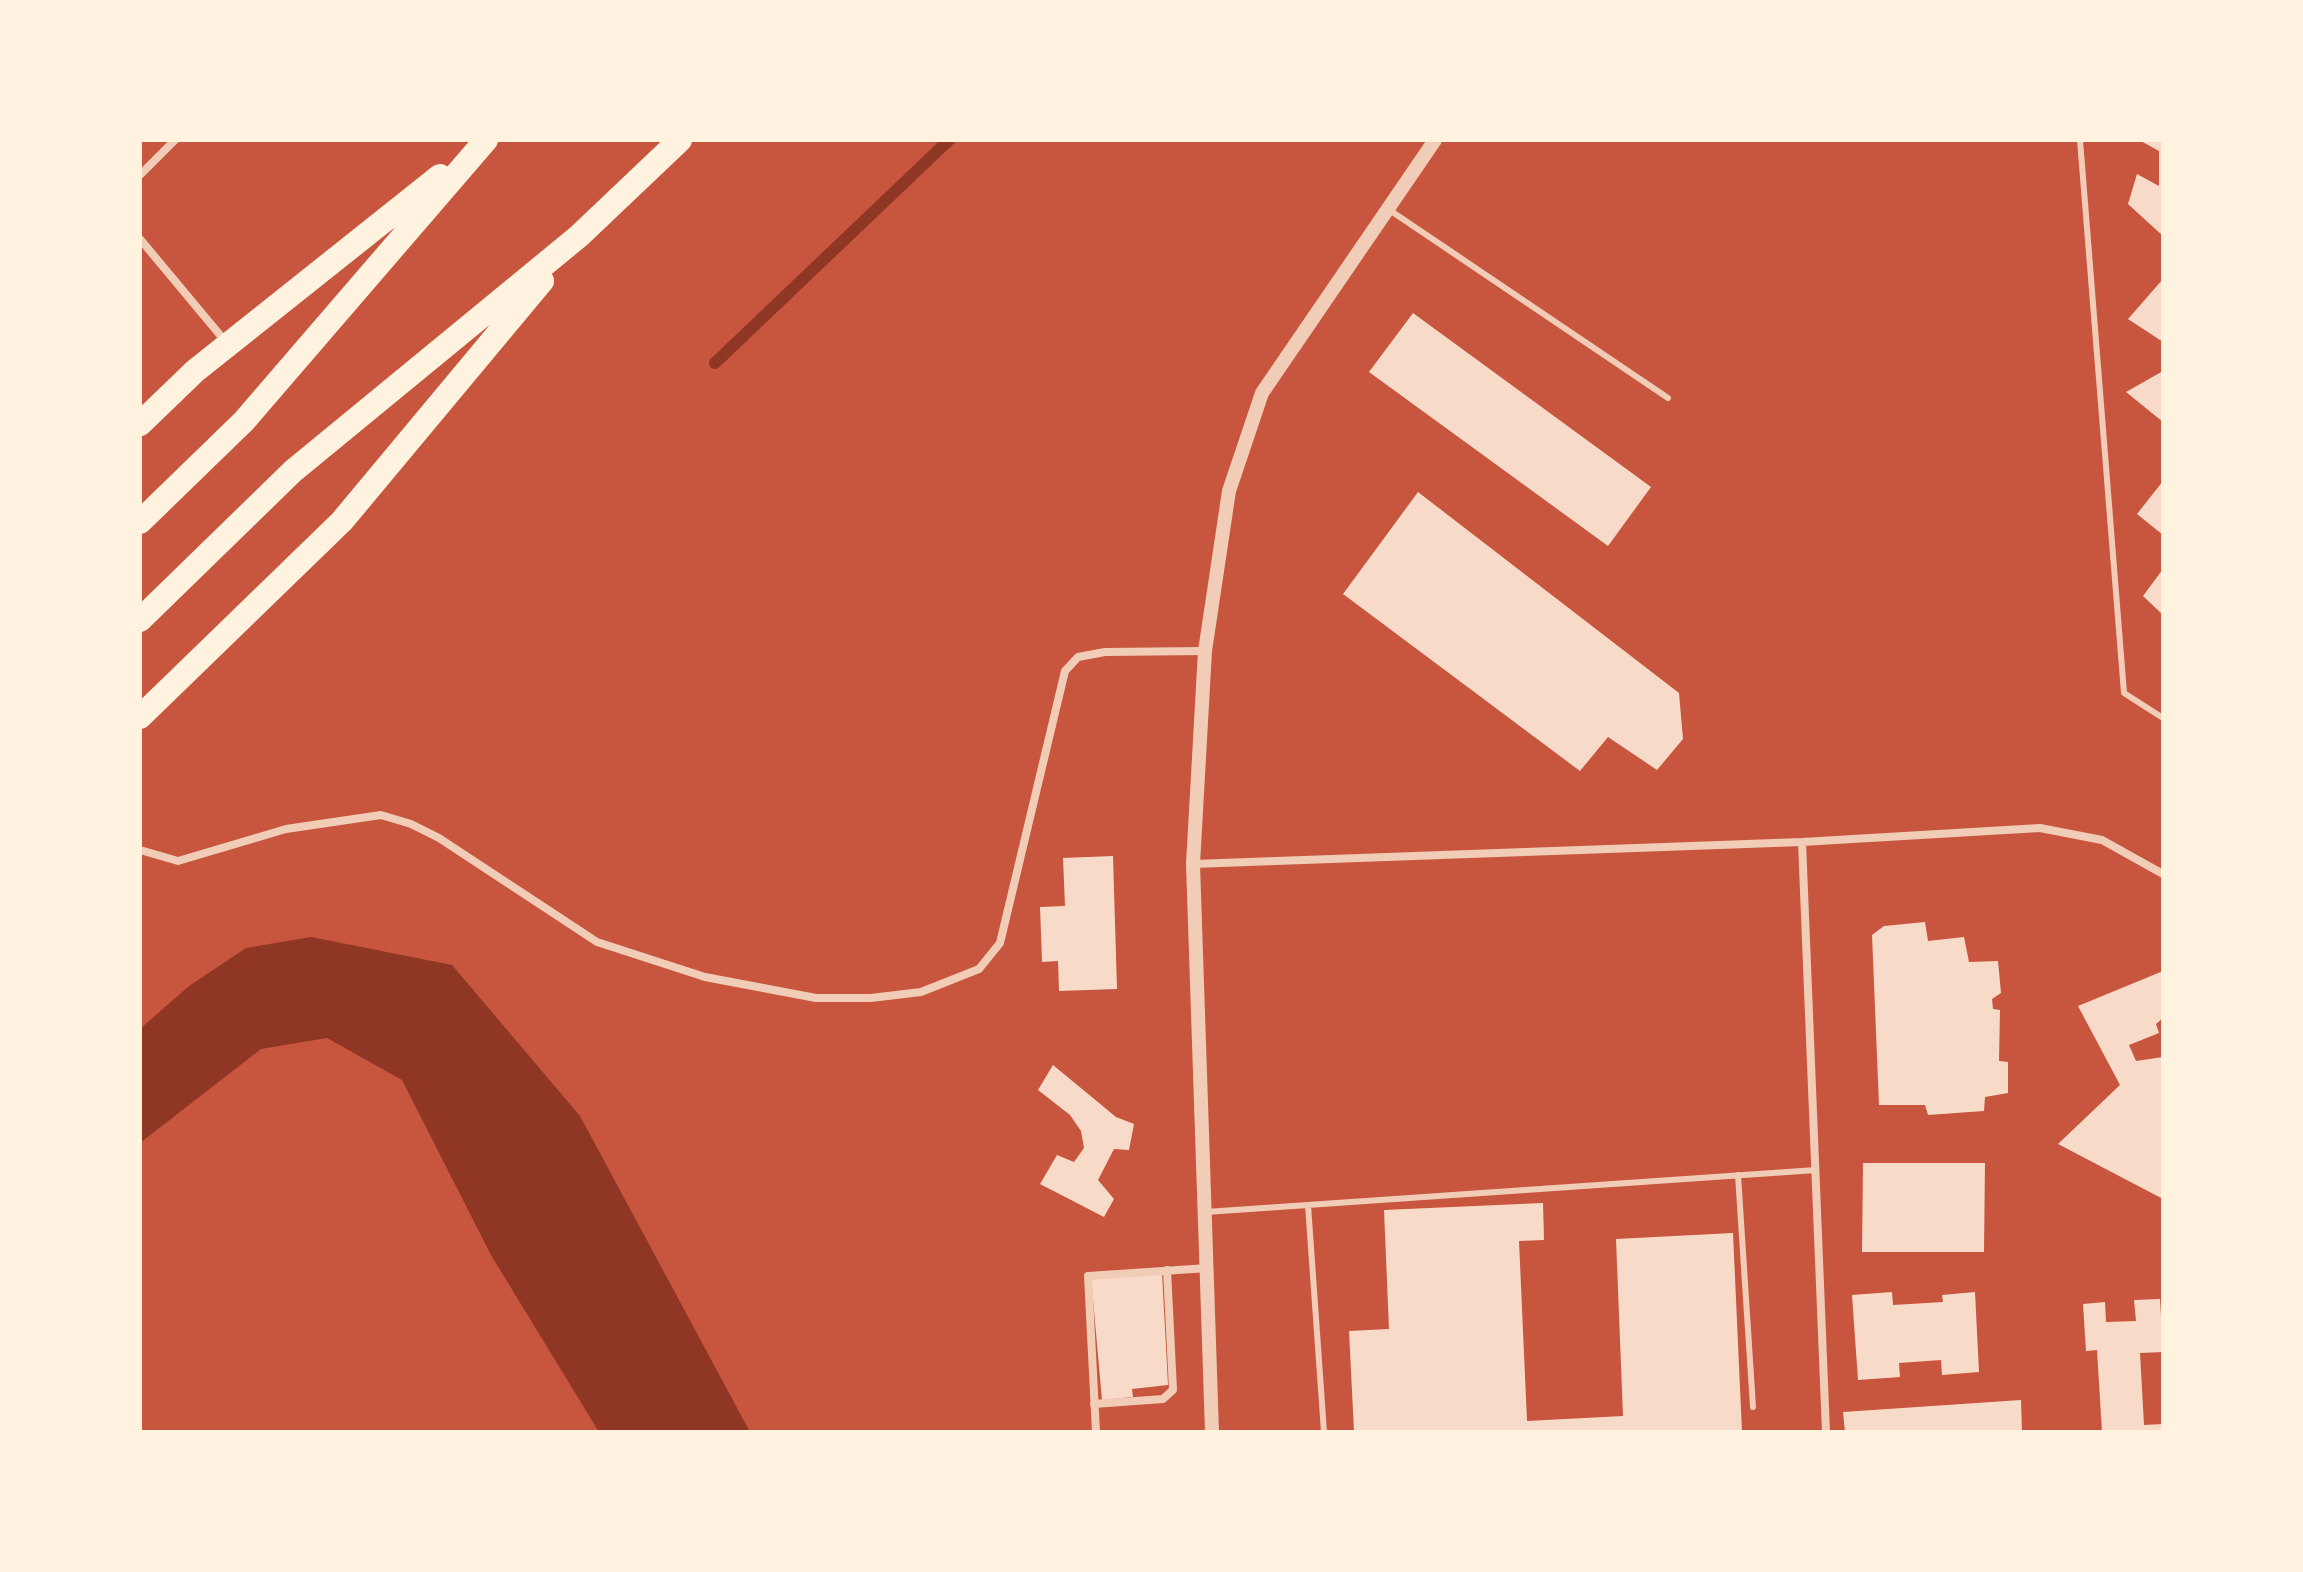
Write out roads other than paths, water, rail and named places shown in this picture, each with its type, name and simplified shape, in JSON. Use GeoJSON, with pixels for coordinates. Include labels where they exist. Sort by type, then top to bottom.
{"type":"FeatureCollection","features":[{"type":"Feature","properties":{"kind":"highway"},"geometry":{"type":"LineString","coordinates":[[140,424],[195,371],[486,140]]}},
{"type":"Feature","properties":{"kind":"highway"},"geometry":{"type":"LineString","coordinates":[[140,522],[244,421],[486,140]]}},
{"type":"Feature","properties":{"kind":"highway"},"geometry":{"type":"LineString","coordinates":[[140,620],[293,471],[579,236],[680,140]]}},
{"type":"Feature","properties":{"kind":"highway"},"geometry":{"type":"LineString","coordinates":[[140,717],[342,521],[579,236]]}},
{"type":"Feature","properties":{"kind":"street"},"geometry":{"type":"LineString","coordinates":[[140,175],[175,140]]}},
{"type":"Feature","properties":{"kind":"street"},"geometry":{"type":"LineString","coordinates":[[1212,1432],[1193,864],[1205,651],[1229,491],[1262,393],[1435,140]]}},
{"type":"Feature","properties":{"kind":"street"},"geometry":{"type":"LineString","coordinates":[[140,239],[228,345]]}},
{"type":"Feature","properties":{"kind":"street"},"geometry":{"type":"LineString","coordinates":[[140,850],[178,861],[286,829],[381,815],[411,824],[439,838],[597,942],[705,977],[816,998],[871,998],[921,992],[979,969],[1000,943],[1065,671],[1078,657],[1105,652],[1205,651]]}},
{"type":"Feature","properties":{"kind":"street"},"geometry":{"type":"LineString","coordinates":[[1193,864],[1802,842],[2040,828],[2102,840],[2163,874]]}},
{"type":"Feature","properties":{"kind":"street"},"geometry":{"type":"LineString","coordinates":[[1802,842],[1826,1432]]}},
{"type":"Feature","properties":{"kind":"street"},"geometry":{"type":"LineString","coordinates":[[1096,1432],[1088,1276],[1208,1268]]}},
{"type":"Feature","properties":{"kind":"street"},"geometry":{"type":"LineString","coordinates":[[1094,1404],[1163,1399],[1173,1390],[1167,1270]]}},
{"type":"Feature","properties":{"kind":"lane"},"geometry":{"type":"LineString","coordinates":[[2080,140],[2124,693],[2163,718]]}},
{"type":"Feature","properties":{"kind":"lane"},"geometry":{"type":"LineString","coordinates":[[1388,209],[1668,398]]}},
{"type":"Feature","properties":{"kind":"lane"},"geometry":{"type":"LineString","coordinates":[[1206,1212],[1816,1170]]}},
{"type":"Feature","properties":{"kind":"lane"},"geometry":{"type":"LineString","coordinates":[[1738,1175],[1753,1407]]}},
{"type":"Feature","properties":{"kind":"lane"},"geometry":{"type":"LineString","coordinates":[[1308,1205],[1324,1432]]}},
{"type":"Feature","properties":{"kind":"waterway"},"geometry":{"type":"LineString","coordinates":[[715,363],[949,140]]}}]}
